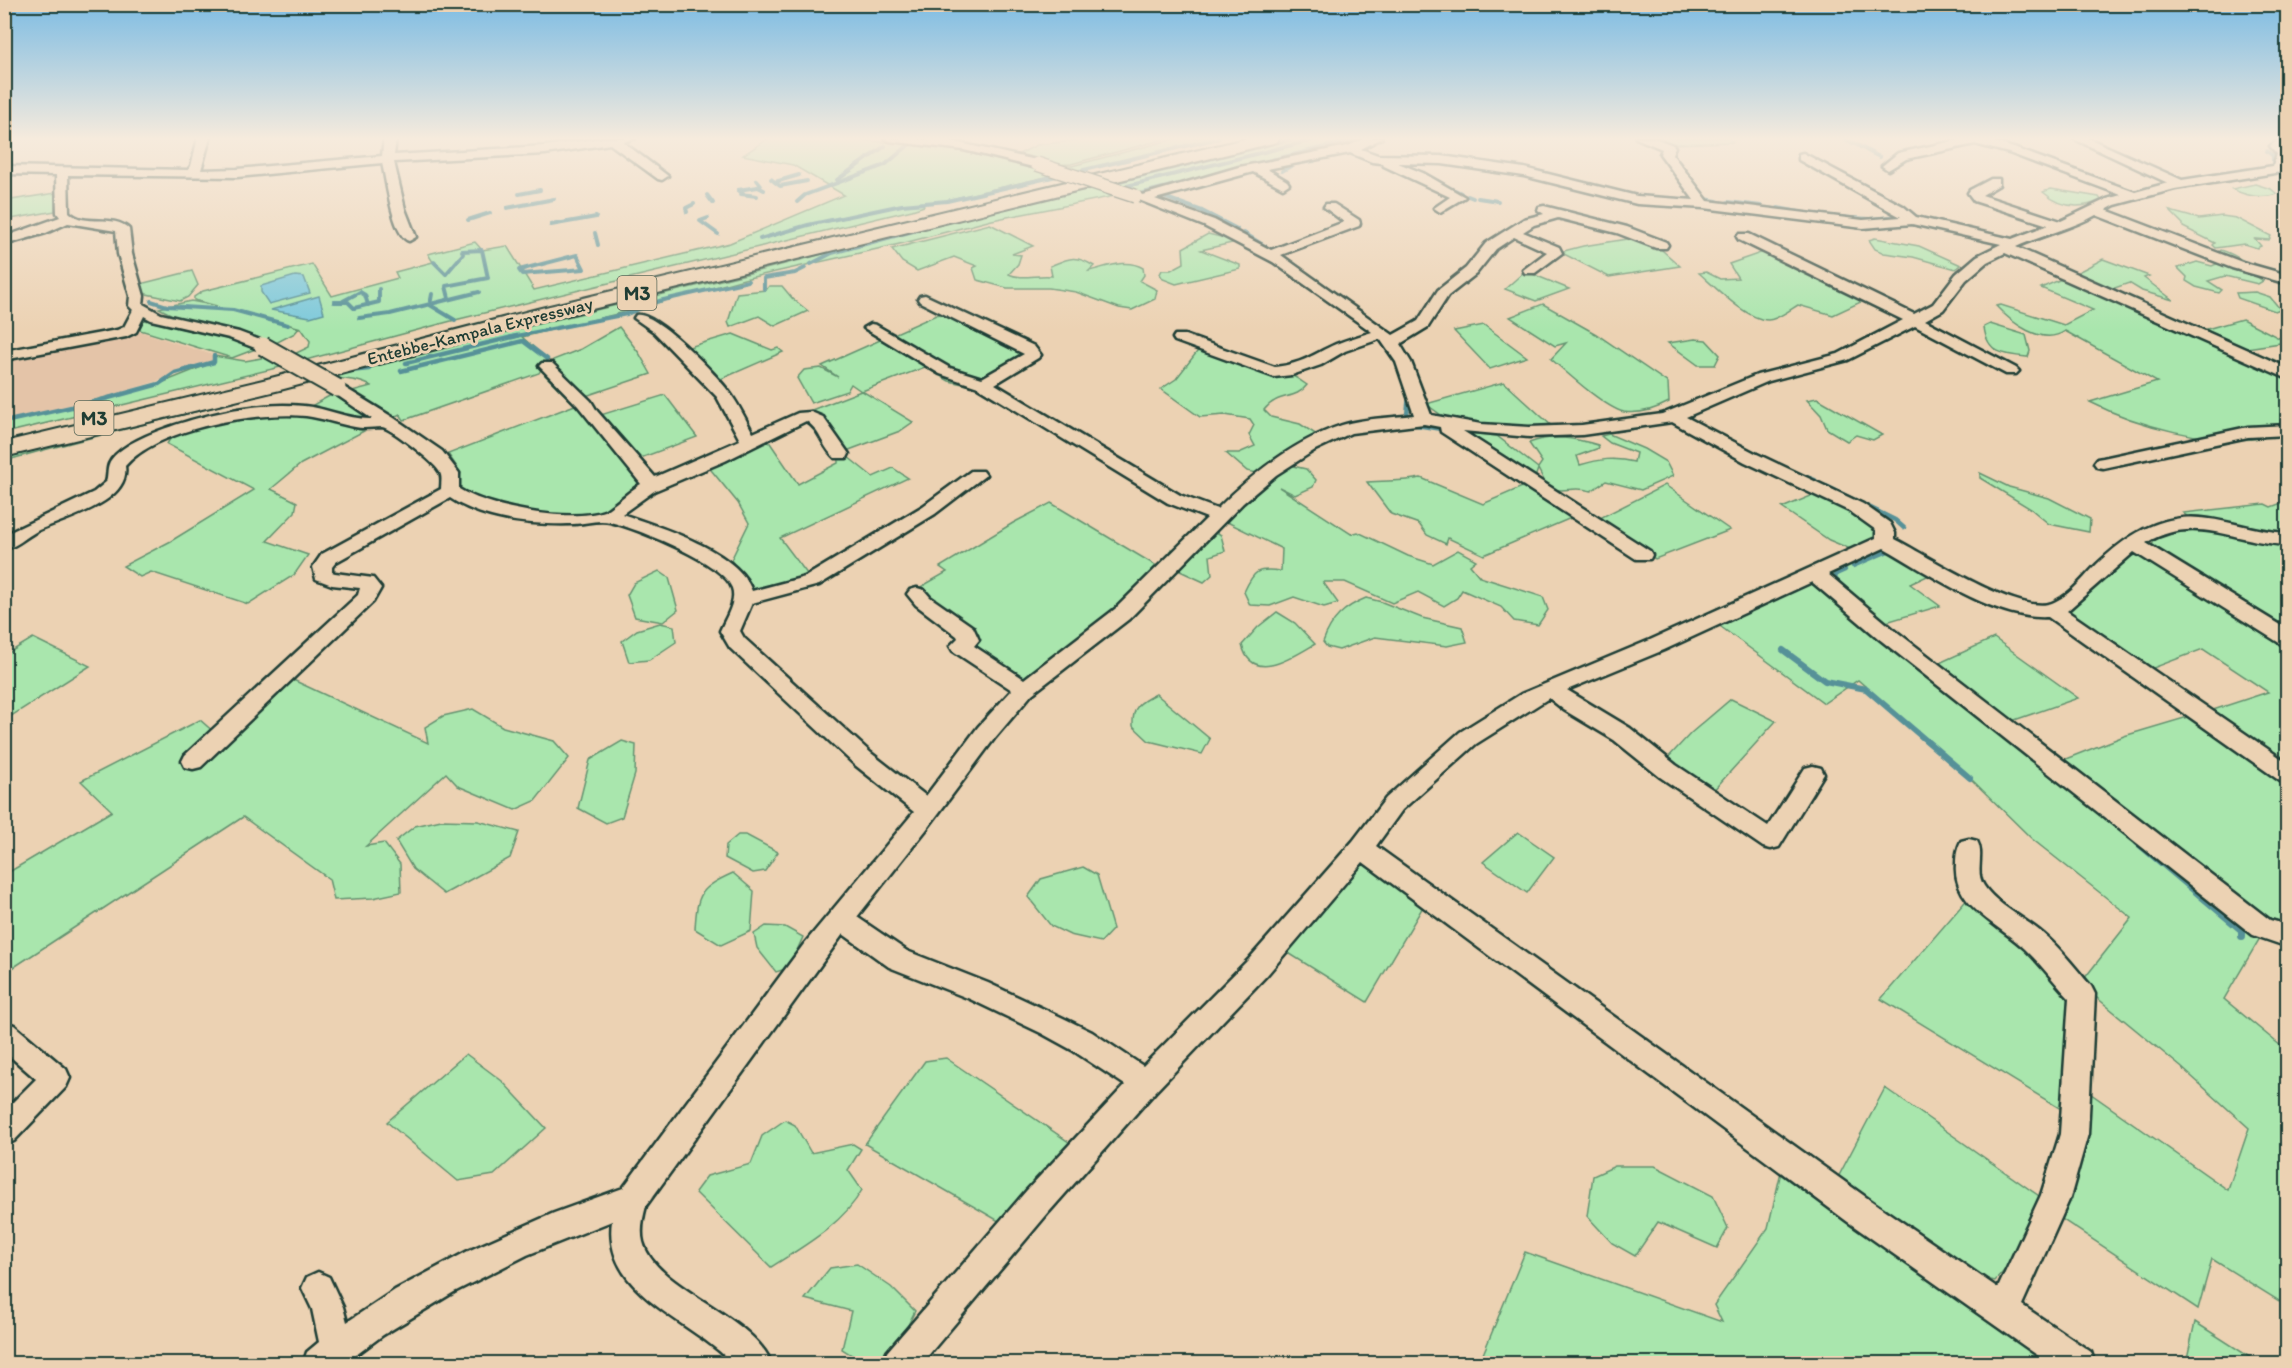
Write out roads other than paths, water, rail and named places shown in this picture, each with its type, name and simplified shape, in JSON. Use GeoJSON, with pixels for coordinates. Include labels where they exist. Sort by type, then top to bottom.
{"type":"FeatureCollection","features":[{"type":"Feature","properties":{"kind":"highway","name":"M3"},"geometry":{"type":"LineString","coordinates":[[4,439],[968,202]]}},
{"type":"Feature","properties":{"kind":"highway","name":"Entebbe-Kampala Expressway"},"geometry":{"type":"LineString","coordinates":[[4,450],[272,385],[537,316],[1008,202]]}},
{"type":"Feature","properties":{"kind":"street"},"geometry":{"type":"LineString","coordinates":[[63,202],[63,213],[67,219]]}},
{"type":"Feature","properties":{"kind":"street"},"geometry":{"type":"LineString","coordinates":[[397,202],[409,237]]}},
{"type":"Feature","properties":{"kind":"street"},"geometry":{"type":"LineString","coordinates":[[1151,202],[1209,223],[1270,255],[1388,337],[1432,422],[1521,474],[1643,555]]}},
{"type":"Feature","properties":{"kind":"street"},"geometry":{"type":"LineString","coordinates":[[1440,208],[1451,202]]}},
{"type":"Feature","properties":{"kind":"street"},"geometry":{"type":"LineString","coordinates":[[1668,202],[1704,204],[1863,224],[1912,220],[2009,246],[2288,374]]}},
{"type":"Feature","properties":{"kind":"street"},"geometry":{"type":"LineString","coordinates":[[1886,202],[1912,220]]}},
{"type":"Feature","properties":{"kind":"street"},"geometry":{"type":"LineString","coordinates":[[1990,202],[2060,225]]}},
{"type":"Feature","properties":{"kind":"street"},"geometry":{"type":"LineString","coordinates":[[756,1364],[729,1336],[664,1293],[641,1269],[628,1245],[627,1222],[633,1199],[839,918],[928,811],[986,733],[1025,689],[1122,614],[1218,516],[1270,471],[1329,435],[1354,428],[1432,422],[1506,432],[1549,432],[1622,425],[1673,416],[1762,378],[1852,353],[1938,307],[1961,278],[1982,260],[2009,246],[2060,225],[2076,221],[2116,202]]}},
{"type":"Feature","properties":{"kind":"street"},"geometry":{"type":"LineString","coordinates":[[1270,255],[1354,223],[1330,207]]}},
{"type":"Feature","properties":{"kind":"street"},"geometry":{"type":"LineString","coordinates":[[2096,210],[2237,265],[2288,280]]}},
{"type":"Feature","properties":{"kind":"street"},"geometry":{"type":"LineString","coordinates":[[1180,338],[1274,372],[1292,370],[1316,362],[1340,348],[1388,337],[1423,324],[1443,293],[1471,271],[1491,246],[1532,222],[1557,214],[1622,230],[1661,245]]}},
{"type":"Feature","properties":{"kind":"street"},"geometry":{"type":"LineString","coordinates":[[4,241],[41,230],[67,219],[123,229],[125,254],[137,296],[136,306],[156,317],[234,335],[263,346],[337,388],[436,454],[450,473],[450,491]]}},
{"type":"Feature","properties":{"kind":"street"},"geometry":{"type":"LineString","coordinates":[[1512,232],[1554,250],[1555,253],[1530,270]]}},
{"type":"Feature","properties":{"kind":"street"},"geometry":{"type":"LineString","coordinates":[[1744,237],[1913,319],[2011,371]]}},
{"type":"Feature","properties":{"kind":"street"},"geometry":{"type":"LineString","coordinates":[[925,299],[1029,349],[1033,355],[984,384]]}},
{"type":"Feature","properties":{"kind":"street"},"geometry":{"type":"LineString","coordinates":[[4,356],[121,334],[131,329],[135,317],[141,310]]}},
{"type":"Feature","properties":{"kind":"street"},"geometry":{"type":"LineString","coordinates":[[641,318],[659,329],[724,395],[749,442]]}},
{"type":"Feature","properties":{"kind":"street"},"geometry":{"type":"LineString","coordinates":[[871,328],[945,371],[972,382],[984,384],[1174,499],[1218,516]]}},
{"type":"Feature","properties":{"kind":"street"},"geometry":{"type":"LineString","coordinates":[[547,366],[585,404],[590,413],[651,484]]}},
{"type":"Feature","properties":{"kind":"street"},"geometry":{"type":"LineString","coordinates":[[4,544],[30,527],[96,497],[113,486],[118,474],[116,466],[121,459],[132,450],[178,429],[228,415],[285,410],[306,411],[364,426],[388,421]]}},
{"type":"Feature","properties":{"kind":"street"},"geometry":{"type":"LineString","coordinates":[[609,516],[636,493],[651,484],[718,457],[790,421],[810,416],[817,420],[836,451],[842,454]]}},
{"type":"Feature","properties":{"kind":"street"},"geometry":{"type":"LineString","coordinates":[[1673,416],[1750,458],[1864,513],[1884,527],[1886,541]]}},
{"type":"Feature","properties":{"kind":"street"},"geometry":{"type":"LineString","coordinates":[[2103,463],[2248,432],[2286,432]]}},
{"type":"Feature","properties":{"kind":"street"},"geometry":{"type":"LineString","coordinates":[[743,599],[812,581],[900,528],[977,475]]}},
{"type":"Feature","properties":{"kind":"street"},"geometry":{"type":"LineString","coordinates":[[450,491],[468,502],[520,515],[574,519],[609,516],[696,550],[722,563],[742,588],[743,599],[730,631],[737,643],[855,752],[928,811]]}},
{"type":"Feature","properties":{"kind":"street"},"geometry":{"type":"LineString","coordinates":[[193,761],[366,598],[371,588],[366,582],[332,579],[323,575],[322,567],[329,558],[450,491]]}},
{"type":"Feature","properties":{"kind":"street"},"geometry":{"type":"LineString","coordinates":[[1886,541],[1997,602],[2014,607],[2052,610],[2062,606],[2115,557],[2160,528],[2179,523],[2288,539]]}},
{"type":"Feature","properties":{"kind":"street"},"geometry":{"type":"LineString","coordinates":[[898,1364],[1038,1201],[1145,1083],[1258,968],[1361,848],[1394,804],[1468,738],[1529,699],[1657,645],[1886,541]]}},
{"type":"Feature","properties":{"kind":"street"},"geometry":{"type":"LineString","coordinates":[[2134,544],[2288,639]]}},
{"type":"Feature","properties":{"kind":"street"},"geometry":{"type":"LineString","coordinates":[[1814,573],[1885,633],[2262,928],[2288,936]]}},
{"type":"Feature","properties":{"kind":"street"},"geometry":{"type":"LineString","coordinates":[[917,594],[923,601],[966,632],[969,640],[960,646],[1025,689]]}},
{"type":"Feature","properties":{"kind":"street"},"geometry":{"type":"LineString","coordinates":[[2052,610],[2288,776]]}},
{"type":"Feature","properties":{"kind":"street"},"geometry":{"type":"LineString","coordinates":[[1551,689],[1572,705],[1622,734],[1668,771],[1771,840],[1813,774]]}},
{"type":"Feature","properties":{"kind":"street"},"geometry":{"type":"LineString","coordinates":[[1361,848],[1859,1211],[2079,1364]]}},
{"type":"Feature","properties":{"kind":"street"},"geometry":{"type":"LineString","coordinates":[[1969,848],[1967,872],[1972,890],[1992,909],[2034,941],[2082,994],[2074,1134],[2055,1198],[2004,1310]]}},
{"type":"Feature","properties":{"kind":"street"},"geometry":{"type":"LineString","coordinates":[[839,918],[898,959],[979,991],[1082,1041],[1145,1083]]}},
{"type":"Feature","properties":{"kind":"street"},"geometry":{"type":"LineString","coordinates":[[4,1034],[56,1078],[4,1131]]}},
{"type":"Feature","properties":{"kind":"street"},"geometry":{"type":"LineString","coordinates":[[328,1356],[404,1301],[468,1265],[566,1222],[633,1199]]}},
{"type":"Feature","properties":{"kind":"street"},"geometry":{"type":"LineString","coordinates":[[318,1288],[327,1307],[328,1356]]}},
{"type":"Feature","properties":{"kind":"water"},"geometry":{"type":"Polygon","coordinates":[[[295,276],[304,277],[310,293],[269,304],[261,292],[261,286],[295,276]]]}},
{"type":"Feature","properties":{"kind":"water"},"geometry":{"type":"Polygon","coordinates":[[[319,296],[324,313],[310,317],[271,310],[319,296]]]}},
{"type":"Feature","properties":{"kind":"waterway"},"geometry":{"type":"LineString","coordinates":[[507,208],[539,202]]}},
{"type":"Feature","properties":{"kind":"waterway"},"geometry":{"type":"LineString","coordinates":[[760,239],[808,225],[902,205],[938,202]]}},
{"type":"Feature","properties":{"kind":"waterway"},"geometry":{"type":"LineString","coordinates":[[1177,202],[1202,211],[1237,229]]}},
{"type":"Feature","properties":{"kind":"waterway"},"geometry":{"type":"LineString","coordinates":[[1728,202],[1761,206]]}},
{"type":"Feature","properties":{"kind":"waterway"},"geometry":{"type":"LineString","coordinates":[[687,212],[686,208],[694,204]]}},
{"type":"Feature","properties":{"kind":"waterway"},"geometry":{"type":"LineString","coordinates":[[1176,206],[1192,213]]}},
{"type":"Feature","properties":{"kind":"waterway"},"geometry":{"type":"LineString","coordinates":[[1778,208],[1810,214]]}},
{"type":"Feature","properties":{"kind":"waterway"},"geometry":{"type":"LineString","coordinates":[[468,220],[490,213]]}},
{"type":"Feature","properties":{"kind":"waterway"},"geometry":{"type":"LineString","coordinates":[[1835,217],[1870,219],[1901,216]]}},
{"type":"Feature","properties":{"kind":"waterway"},"geometry":{"type":"LineString","coordinates":[[551,225],[596,217]]}},
{"type":"Feature","properties":{"kind":"waterway"},"geometry":{"type":"LineString","coordinates":[[708,218],[700,221],[718,234]]}},
{"type":"Feature","properties":{"kind":"waterway"},"geometry":{"type":"LineString","coordinates":[[811,264],[832,253],[917,230]]}},
{"type":"Feature","properties":{"kind":"waterway"},"geometry":{"type":"LineString","coordinates":[[595,233],[598,245]]}},
{"type":"Feature","properties":{"kind":"waterway"},"geometry":{"type":"LineString","coordinates":[[1244,233],[1274,252]]}},
{"type":"Feature","properties":{"kind":"waterway"},"geometry":{"type":"LineString","coordinates":[[449,298],[446,286],[488,278],[482,250],[462,251]]}},
{"type":"Feature","properties":{"kind":"waterway"},"geometry":{"type":"LineString","coordinates":[[434,262],[446,274],[463,254]]}},
{"type":"Feature","properties":{"kind":"waterway"},"geometry":{"type":"LineString","coordinates":[[577,255],[584,269],[522,274],[519,270],[577,255]]}},
{"type":"Feature","properties":{"kind":"waterway"},"geometry":{"type":"LineString","coordinates":[[764,289],[764,278],[795,273],[805,268]]}},
{"type":"Feature","properties":{"kind":"waterway"},"geometry":{"type":"LineString","coordinates":[[511,337],[627,314],[659,301],[748,281]]}},
{"type":"Feature","properties":{"kind":"waterway"},"geometry":{"type":"LineString","coordinates":[[368,305],[379,302],[379,289]]}},
{"type":"Feature","properties":{"kind":"waterway"},"geometry":{"type":"LineString","coordinates":[[343,301],[360,292],[365,295],[368,305]]}},
{"type":"Feature","properties":{"kind":"waterway"},"geometry":{"type":"LineString","coordinates":[[430,304],[479,292]]}},
{"type":"Feature","properties":{"kind":"waterway"},"geometry":{"type":"LineString","coordinates":[[430,304],[432,294]]}},
{"type":"Feature","properties":{"kind":"waterway"},"geometry":{"type":"LineString","coordinates":[[151,301],[167,306],[233,310],[288,325]]}},
{"type":"Feature","properties":{"kind":"waterway"},"geometry":{"type":"LineString","coordinates":[[334,302],[348,302],[354,308],[368,305]]}},
{"type":"Feature","properties":{"kind":"waterway"},"geometry":{"type":"LineString","coordinates":[[359,318],[390,314],[430,304]]}},
{"type":"Feature","properties":{"kind":"waterway"},"geometry":{"type":"LineString","coordinates":[[430,304],[455,320]]}},
{"type":"Feature","properties":{"kind":"waterway"},"geometry":{"type":"LineString","coordinates":[[406,363],[517,336]]}},
{"type":"Feature","properties":{"kind":"waterway"},"geometry":{"type":"LineString","coordinates":[[401,371],[523,341],[547,359]]}},
{"type":"Feature","properties":{"kind":"waterway"},"geometry":{"type":"LineString","coordinates":[[4,422],[94,402],[159,384],[175,373],[214,362],[214,356]]}},
{"type":"Feature","properties":{"kind":"waterway"},"geometry":{"type":"LineString","coordinates":[[350,371],[369,369]]}},
{"type":"Feature","properties":{"kind":"waterway"},"geometry":{"type":"LineString","coordinates":[[1407,415],[1409,395]]}},
{"type":"Feature","properties":{"kind":"waterway"},"geometry":{"type":"LineString","coordinates":[[1596,433],[1655,424]]}},
{"type":"Feature","properties":{"kind":"waterway"},"geometry":{"type":"LineString","coordinates":[[1416,425],[1441,429]]}},
{"type":"Feature","properties":{"kind":"waterway"},"geometry":{"type":"LineString","coordinates":[[1801,475],[1815,480]]}},
{"type":"Feature","properties":{"kind":"waterway"},"geometry":{"type":"LineString","coordinates":[[1826,486],[1895,520],[1904,528]]}},
{"type":"Feature","properties":{"kind":"waterway"},"geometry":{"type":"LineString","coordinates":[[1853,566],[1893,549]]}},
{"type":"Feature","properties":{"kind":"waterway"},"geometry":{"type":"LineString","coordinates":[[1845,570],[1836,574],[1835,579],[1852,595]]}},
{"type":"Feature","properties":{"kind":"waterway"},"geometry":{"type":"LineString","coordinates":[[1783,650],[1825,681],[1866,689],[1970,778]]}},
{"type":"Feature","properties":{"kind":"waterway"},"geometry":{"type":"LineString","coordinates":[[2137,843],[2242,931]]}},
{"type":"Feature","properties":{"kind":"waterway"},"geometry":{"type":"LineString","coordinates":[[2242,931],[2242,936]]}}]}
